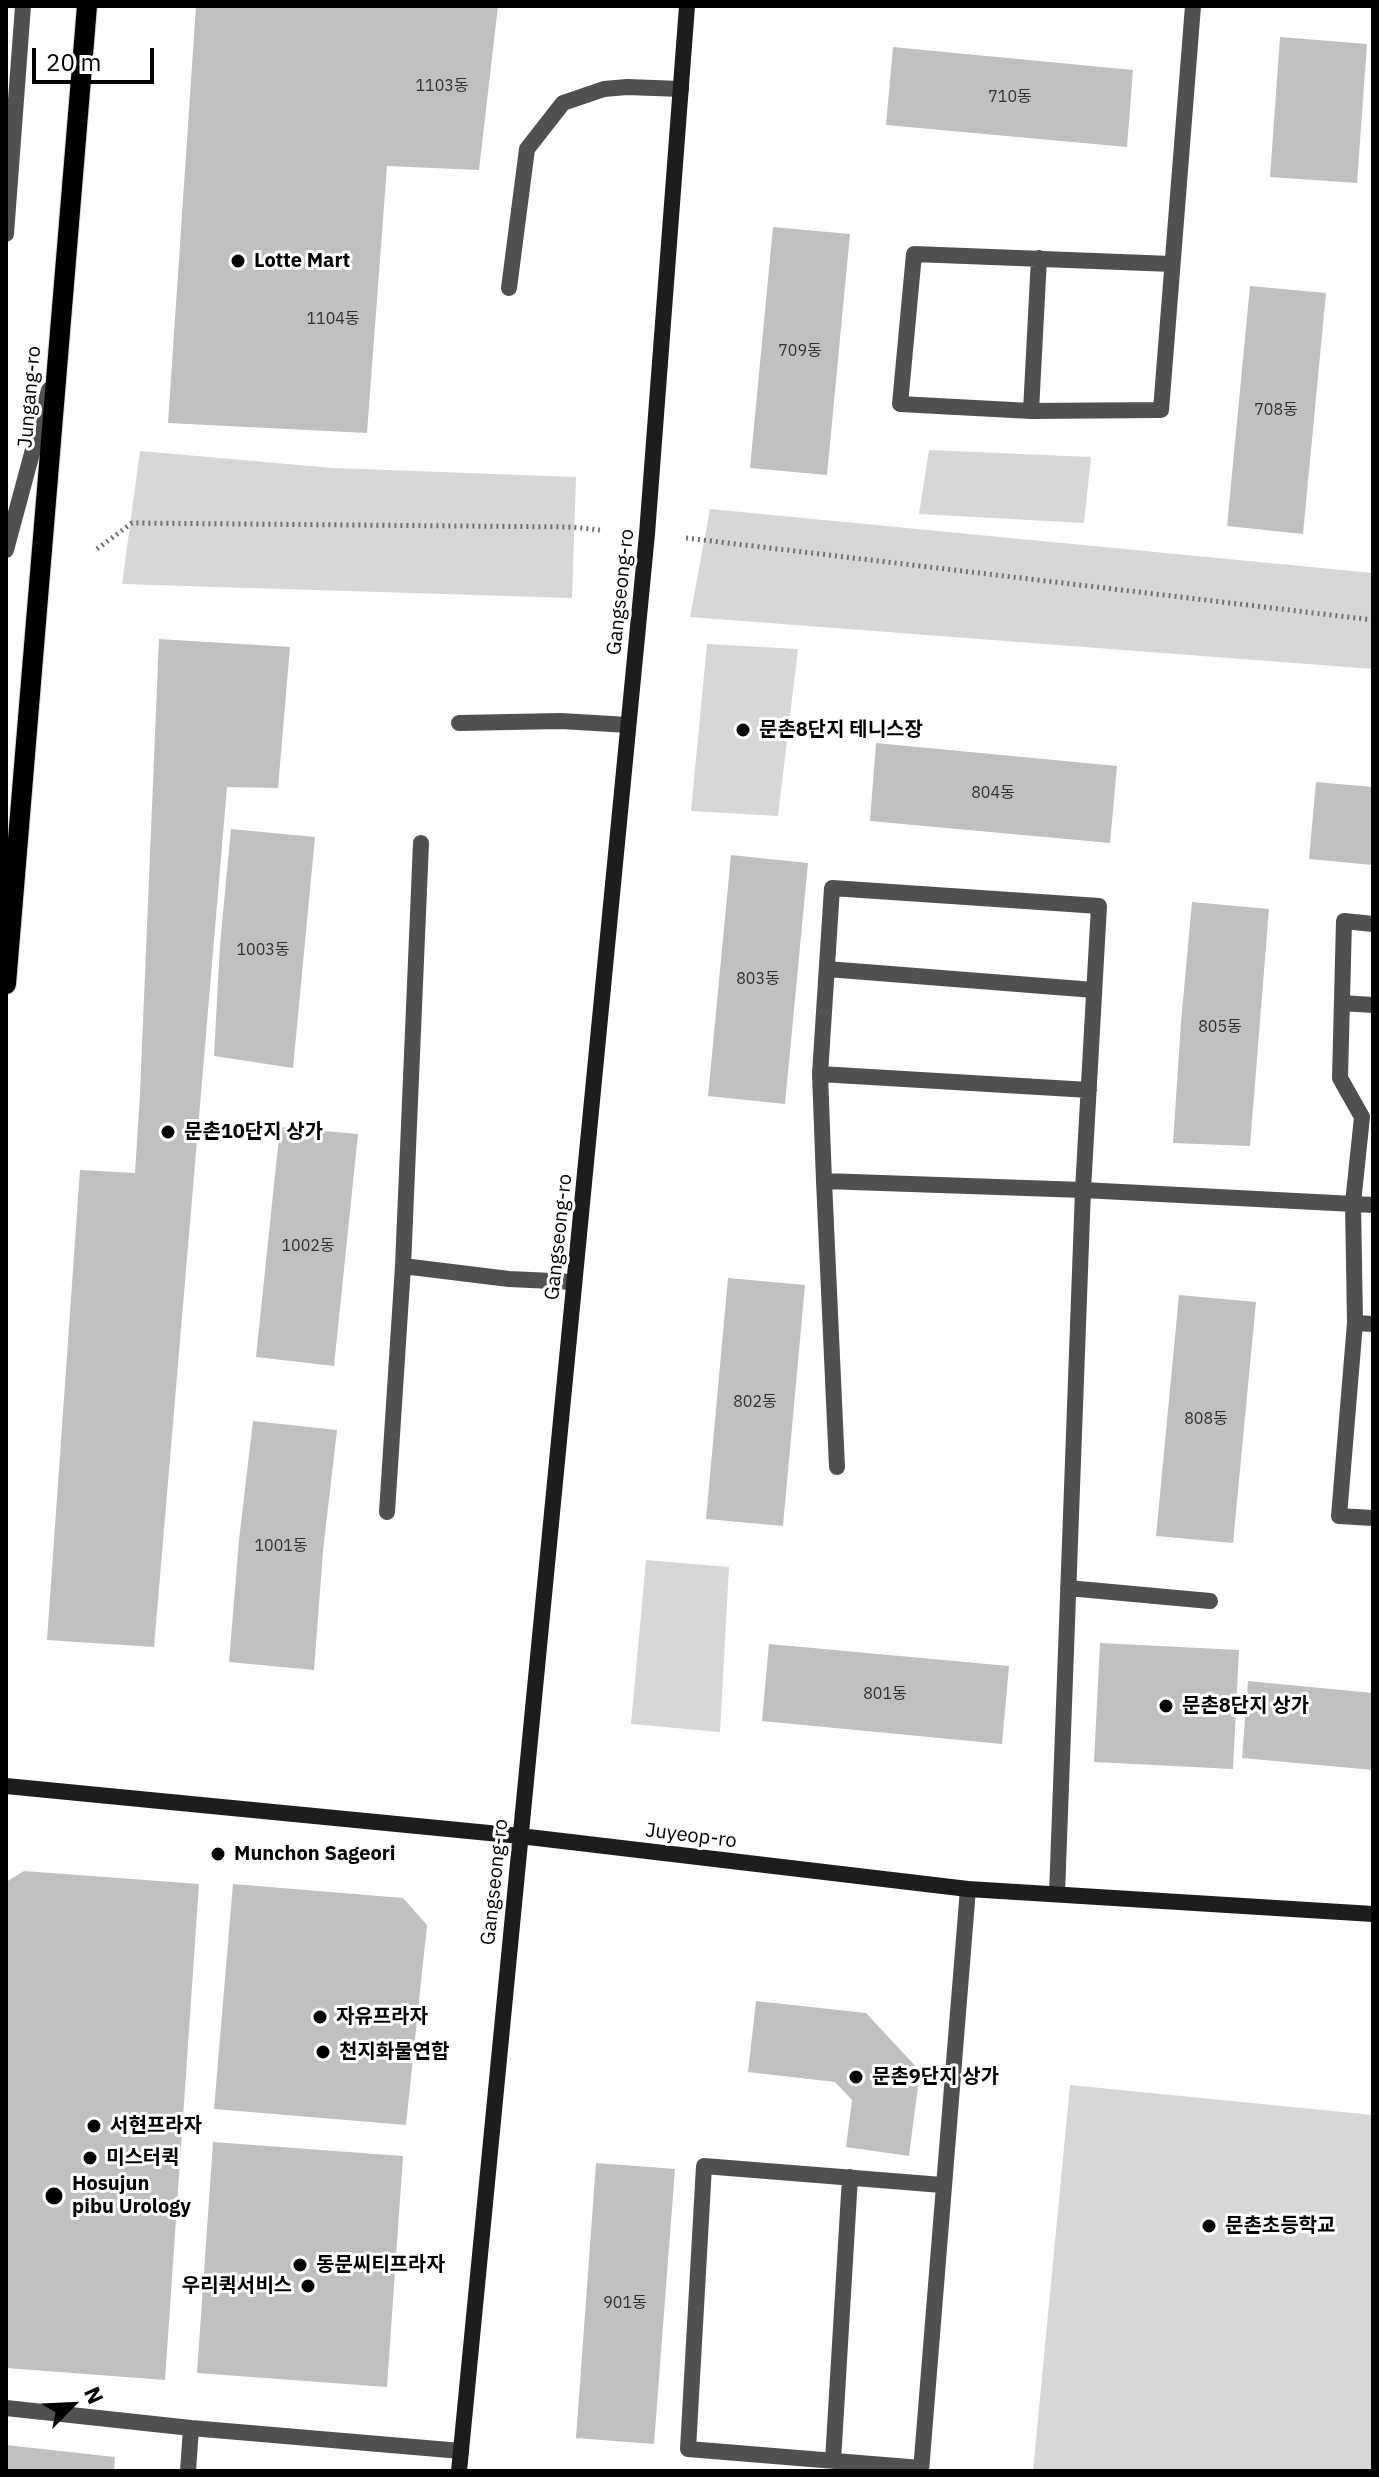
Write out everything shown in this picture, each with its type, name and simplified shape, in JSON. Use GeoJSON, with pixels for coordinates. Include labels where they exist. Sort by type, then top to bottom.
{"type":"FeatureCollection","features":[{"type":"Feature","properties":{"kind":"main road","name":"Jungang-ro"},"geometry":{"type":"LineString","coordinates":[[6,984],[87,6]]}},
{"type":"Feature","properties":{"kind":"street"},"geometry":{"type":"LineString","coordinates":[[6,234],[23,6]]}},
{"type":"Feature","properties":{"kind":"street","name":"Gangseong-ro"},"geometry":{"type":"LineString","coordinates":[[459,2471],[647,534],[687,6]]}},
{"type":"Feature","properties":{"kind":"street"},"geometry":{"type":"LineString","coordinates":[[1172,264],[914,254],[900,404],[1031,411],[1161,410],[1193,6]]}},
{"type":"Feature","properties":{"kind":"street"},"geometry":{"type":"LineString","coordinates":[[509,288],[527,149],[563,103],[604,89],[681,89]]}},
{"type":"Feature","properties":{"kind":"street"},"geometry":{"type":"LineString","coordinates":[[1031,411],[1039,258]]}},
{"type":"Feature","properties":{"kind":"street"},"geometry":{"type":"LineString","coordinates":[[6,550],[55,367],[63,296]]}},
{"type":"Feature","properties":{"kind":"street"},"geometry":{"type":"LineString","coordinates":[[459,723],[561,721],[628,725]]}},
{"type":"Feature","properties":{"kind":"street"},"geometry":{"type":"LineString","coordinates":[[387,1512],[403,1266],[421,843]]}},
{"type":"Feature","properties":{"kind":"street"},"geometry":{"type":"LineString","coordinates":[[837,1467],[820,1074],[832,888],[1099,906],[1083,1190],[1057,1894]]}},
{"type":"Feature","properties":{"kind":"street"},"geometry":{"type":"LineString","coordinates":[[1373,924],[1344,921],[1340,1078],[1367,1117],[1353,1203],[1355,1323],[1339,1516],[1373,1518]]}},
{"type":"Feature","properties":{"kind":"street"},"geometry":{"type":"LineString","coordinates":[[827,969],[1094,990]]}},
{"type":"Feature","properties":{"kind":"street"},"geometry":{"type":"LineString","coordinates":[[1342,1003],[1373,1005]]}},
{"type":"Feature","properties":{"kind":"street"},"geometry":{"type":"LineString","coordinates":[[820,1074],[1089,1090]]}},
{"type":"Feature","properties":{"kind":"street"},"geometry":{"type":"LineString","coordinates":[[824,1181],[1373,1205]]}},
{"type":"Feature","properties":{"kind":"street"},"geometry":{"type":"LineString","coordinates":[[403,1266],[509,1279],[574,1282]]}},
{"type":"Feature","properties":{"kind":"street"},"geometry":{"type":"LineString","coordinates":[[1355,1323],[1373,1324]]}},
{"type":"Feature","properties":{"kind":"street"},"geometry":{"type":"LineString","coordinates":[[1068,1588],[1210,1601]]}},
{"type":"Feature","properties":{"kind":"street","name":"Juyeop-ro"},"geometry":{"type":"LineString","coordinates":[[6,1786],[520,1836],[968,1889],[1373,1914]]}},
{"type":"Feature","properties":{"kind":"street"},"geometry":{"type":"LineString","coordinates":[[942,2185],[704,2166],[688,2449],[921,2470],[968,1889]]}},
{"type":"Feature","properties":{"kind":"street"},"geometry":{"type":"LineString","coordinates":[[833,2461],[850,2177]]}},
{"type":"Feature","properties":{"kind":"street"},"geometry":{"type":"LineString","coordinates":[[6,2408],[191,2428],[461,2451]]}},
{"type":"Feature","properties":{"kind":"street"},"geometry":{"type":"LineString","coordinates":[[188,2471],[191,2428]]}},
{"type":"Feature","properties":{"kind":"path"},"geometry":{"type":"LineString","coordinates":[[97,549],[132,523],[573,527],[600,530]]}},
{"type":"Feature","properties":{"kind":"path"},"geometry":{"type":"LineString","coordinates":[[686,538],[1373,620]]}},
{"type":"Feature","properties":{"kind":"shaded area"},"geometry":{"type":"Polygon","coordinates":[[[929,450],[1091,457],[1084,523],[919,514],[929,450]]]}},
{"type":"Feature","properties":{"kind":"shaded area"},"geometry":{"type":"Polygon","coordinates":[[[140,451],[333,468],[576,477],[572,598],[122,584],[140,451]]]}},
{"type":"Feature","properties":{"kind":"shaded area"},"geometry":{"type":"Polygon","coordinates":[[[710,509],[1373,573],[1373,669],[690,617],[710,509]]]}},
{"type":"Feature","properties":{"kind":"shaded area","name":"문촌8단지 테니스장"},"geometry":{"type":"Polygon","coordinates":[[[707,644],[798,649],[778,816],[691,811],[707,644]]]}},
{"type":"Feature","properties":{"kind":"shaded area"},"geometry":{"type":"Polygon","coordinates":[[[646,1560],[729,1567],[720,1732],[631,1724],[646,1560]]]}},
{"type":"Feature","properties":{"kind":"shaded area","name":"문촌초등학교"},"geometry":{"type":"Polygon","coordinates":[[[1070,2085],[1373,2115],[1373,2471],[1033,2471],[1070,2085]]]}},
{"type":"Feature","properties":{"kind":"building","name":"Lotte Mart"},"geometry":{"type":"Polygon","coordinates":[[[196,6],[498,6],[479,170],[387,166],[367,433],[168,423],[196,6]]]}},
{"type":"Feature","properties":{"kind":"building"},"geometry":{"type":"Polygon","coordinates":[[[1280,37],[1367,44],[1357,183],[1270,177],[1280,37]]]}},
{"type":"Feature","properties":{"kind":"building"},"geometry":{"type":"Polygon","coordinates":[[[893,47],[1133,70],[1127,147],[886,125],[893,47]]]}},
{"type":"Feature","properties":{"kind":"building"},"geometry":{"type":"Polygon","coordinates":[[[773,227],[850,234],[827,475],[750,468],[773,227]]]}},
{"type":"Feature","properties":{"kind":"building"},"geometry":{"type":"Polygon","coordinates":[[[1250,286],[1326,293],[1303,534],[1227,526],[1250,286]]]}},
{"type":"Feature","properties":{"kind":"building","name":"문촌10단지 상가"},"geometry":{"type":"Polygon","coordinates":[[[159,639],[290,647],[278,788],[227,787],[154,1647],[47,1640],[80,1170],[135,1173],[159,639]]]}},
{"type":"Feature","properties":{"kind":"building"},"geometry":{"type":"Polygon","coordinates":[[[876,743],[1117,766],[1110,843],[870,821],[876,743]]]}},
{"type":"Feature","properties":{"kind":"building"},"geometry":{"type":"Polygon","coordinates":[[[1316,782],[1373,787],[1373,865],[1309,859],[1316,782]]]}},
{"type":"Feature","properties":{"kind":"building"},"geometry":{"type":"Polygon","coordinates":[[[231,829],[315,837],[293,1068],[214,1056],[231,829]]]}},
{"type":"Feature","properties":{"kind":"building"},"geometry":{"type":"Polygon","coordinates":[[[731,855],[808,863],[785,1104],[708,1096],[731,855]]]}},
{"type":"Feature","properties":{"kind":"building"},"geometry":{"type":"Polygon","coordinates":[[[1192,902],[1269,909],[1250,1146],[1173,1143],[1192,902]]]}},
{"type":"Feature","properties":{"kind":"building"},"geometry":{"type":"Polygon","coordinates":[[[280,1127],[358,1134],[334,1366],[256,1357],[280,1127]]]}},
{"type":"Feature","properties":{"kind":"building"},"geometry":{"type":"Polygon","coordinates":[[[728,1278],[805,1285],[783,1526],[706,1519],[728,1278]]]}},
{"type":"Feature","properties":{"kind":"building"},"geometry":{"type":"Polygon","coordinates":[[[1179,1295],[1256,1302],[1233,1543],[1156,1536],[1179,1295]]]}},
{"type":"Feature","properties":{"kind":"building"},"geometry":{"type":"Polygon","coordinates":[[[253,1421],[337,1430],[314,1670],[229,1662],[253,1421]]]}},
{"type":"Feature","properties":{"kind":"building","name":"문촌8단지 상가"},"geometry":{"type":"Polygon","coordinates":[[[1100,1643],[1239,1650],[1233,1769],[1094,1762],[1100,1643]]]}},
{"type":"Feature","properties":{"kind":"building"},"geometry":{"type":"Polygon","coordinates":[[[769,1644],[1009,1666],[1002,1744],[762,1721],[769,1644]]]}},
{"type":"Feature","properties":{"kind":"building"},"geometry":{"type":"Polygon","coordinates":[[[1248,1681],[1373,1693],[1373,1770],[1242,1758],[1248,1681]]]}},
{"type":"Feature","properties":{"kind":"building","name":"서현프라자"},"geometry":{"type":"Polygon","coordinates":[[[24,1871],[199,1884],[165,2380],[6,2368],[6,1882],[24,1871]]]}},
{"type":"Feature","properties":{"kind":"building","name":"자유프라자"},"geometry":{"type":"Polygon","coordinates":[[[233,1884],[403,1898],[427,1925],[406,2125],[214,2109],[233,1884]]]}},
{"type":"Feature","properties":{"kind":"building","name":"문촌9단지 상가"},"geometry":{"type":"Polygon","coordinates":[[[756,2001],[866,2013],[920,2071],[909,2156],[846,2147],[852,2100],[835,2082],[748,2072],[756,2001]]]}},
{"type":"Feature","properties":{"kind":"building","name":"동문씨티프라자"},"geometry":{"type":"Polygon","coordinates":[[[213,2142],[403,2156],[387,2387],[197,2373],[213,2142]]]}},
{"type":"Feature","properties":{"kind":"building"},"geometry":{"type":"Polygon","coordinates":[[[596,2163],[675,2169],[654,2444],[576,2438],[596,2163]]]}},
{"type":"Feature","properties":{"kind":"building"},"geometry":{"type":"Polygon","coordinates":[[[6,2445],[115,2457],[114,2471],[6,2471],[6,2445]]]}},
{"type":"Feature","properties":{"kind":"place","name":"Lotte Mart"},"geometry":{"type":"Point","coordinates":[238,261]}},
{"type":"Feature","properties":{"kind":"place","name":"문촌8단지 테니스장"},"geometry":{"type":"Point","coordinates":[743,730]}},
{"type":"Feature","properties":{"kind":"place","name":"문촌10단지 상가"},"geometry":{"type":"Point","coordinates":[168,1132]}},
{"type":"Feature","properties":{"kind":"place","name":"문촌8단지 상가"},"geometry":{"type":"Point","coordinates":[1166,1706]}},
{"type":"Feature","properties":{"kind":"place","name":"Munchon Sageori"},"geometry":{"type":"Point","coordinates":[218,1854]}},
{"type":"Feature","properties":{"kind":"place","name":"자유프라자"},"geometry":{"type":"Point","coordinates":[320,2017]}},
{"type":"Feature","properties":{"kind":"place","name":"천지화물연합"},"geometry":{"type":"Point","coordinates":[323,2052]}},
{"type":"Feature","properties":{"kind":"place","name":"문촌9단지 상가"},"geometry":{"type":"Point","coordinates":[856,2077]}},
{"type":"Feature","properties":{"kind":"place","name":"서현프라자"},"geometry":{"type":"Point","coordinates":[94,2126]}},
{"type":"Feature","properties":{"kind":"place","name":"미스터퀵"},"geometry":{"type":"Point","coordinates":[90,2158]}},
{"type":"Feature","properties":{"kind":"place","name":"Hosujun pibu Urology"},"geometry":{"type":"Point","coordinates":[54,2196]}},
{"type":"Feature","properties":{"kind":"place","name":"문촌초등학교"},"geometry":{"type":"Point","coordinates":[1209,2226]}},
{"type":"Feature","properties":{"kind":"place","name":"동문씨티프라자"},"geometry":{"type":"Point","coordinates":[300,2265]}},
{"type":"Feature","properties":{"kind":"place","name":"우리퀵서비스"},"geometry":{"type":"Point","coordinates":[308,2286]}}]}
